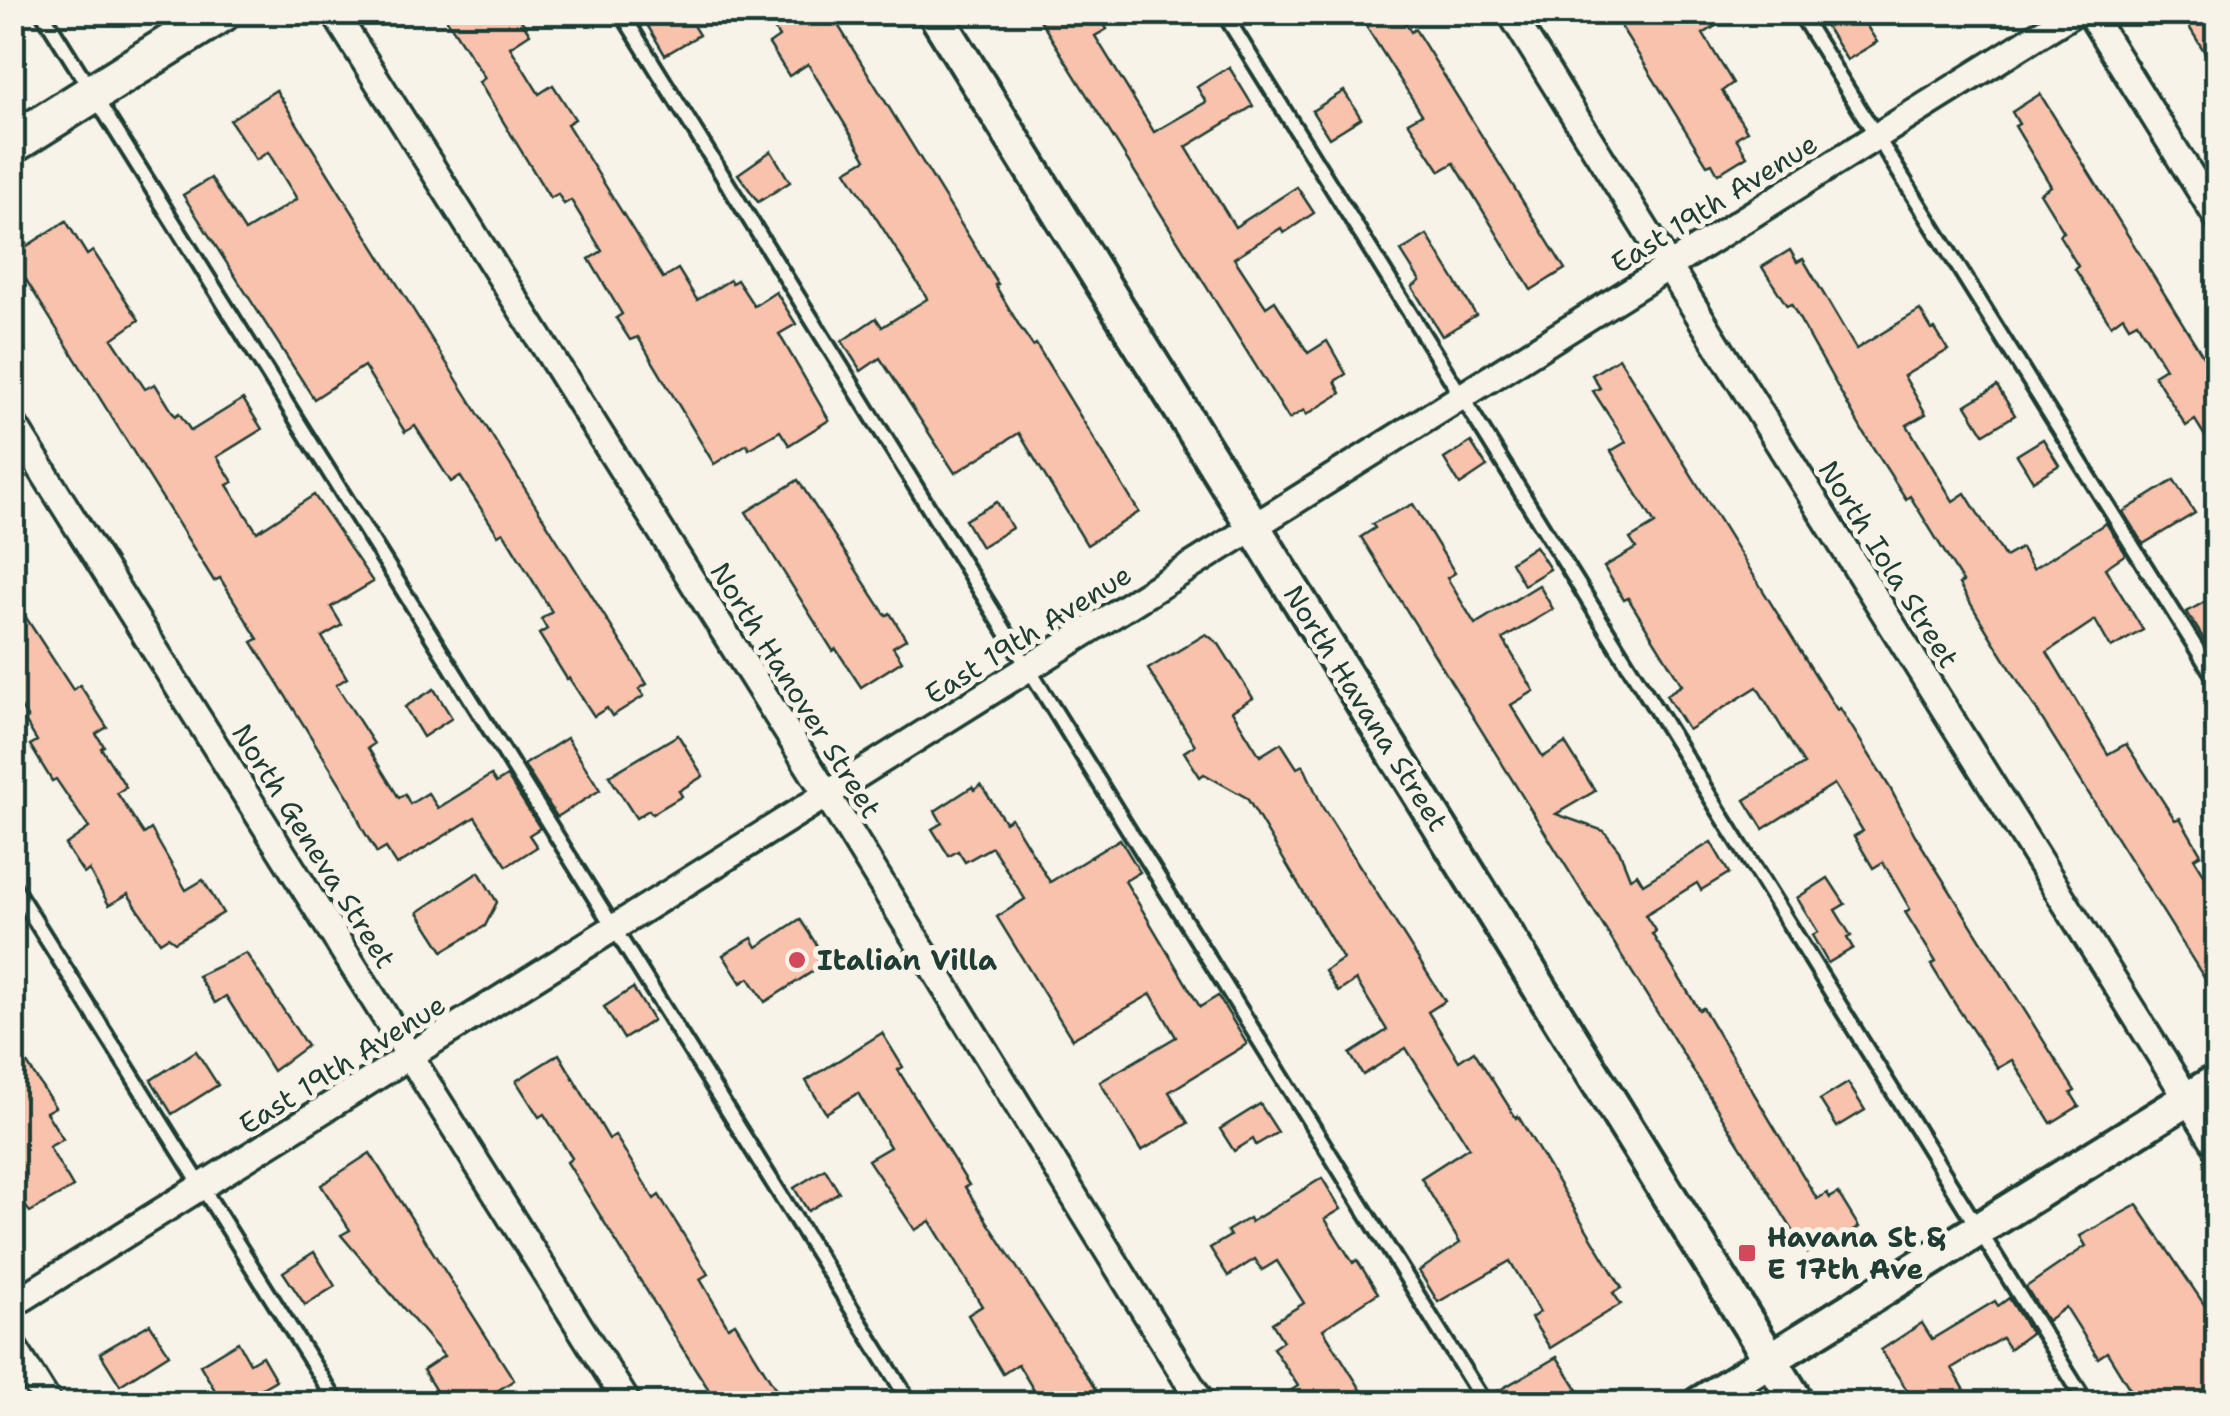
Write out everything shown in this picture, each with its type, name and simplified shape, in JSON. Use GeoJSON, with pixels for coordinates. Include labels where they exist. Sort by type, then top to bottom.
{"type":"FeatureCollection","features":[{"type":"Feature","properties":{"kind":"main road"},"geometry":{"type":"LineString","coordinates":[[12,144],[222,12]]}},
{"type":"Feature","properties":{"kind":"street","name":"North Hanover Street"},"geometry":{"type":"LineString","coordinates":[[334,12],[826,795],[1202,1404]]}},
{"type":"Feature","properties":{"kind":"street","name":"North Havana Street"},"geometry":{"type":"LineString","coordinates":[[934,12],[1798,1404]]}},
{"type":"Feature","properties":{"kind":"street","name":"North Iola Street"},"geometry":{"type":"LineString","coordinates":[[1510,12],[2218,1148]]}},
{"type":"Feature","properties":{"kind":"street","name":"East 19th Avenue"},"geometry":{"type":"LineString","coordinates":[[12,1305],[2075,12]]}},
{"type":"Feature","properties":{"kind":"street"},"geometry":{"type":"LineString","coordinates":[[2089,12],[2218,220]]}},
{"type":"Feature","properties":{"kind":"street","name":"North Geneva Street"},"geometry":{"type":"LineString","coordinates":[[12,422],[628,1404]]}},
{"type":"Feature","properties":{"kind":"street"},"geometry":{"type":"LineString","coordinates":[[1699,1404],[2218,1080]]}},
{"type":"Feature","properties":{"kind":"street"},"geometry":{"type":"LineString","coordinates":[[12,1345],[49,1404]]}},
{"type":"Feature","properties":{"kind":"lane"},"geometry":{"type":"LineString","coordinates":[[42,12],[911,1404]]}},
{"type":"Feature","properties":{"kind":"lane"},"geometry":{"type":"LineString","coordinates":[[621,12],[1485,1404]]}},
{"type":"Feature","properties":{"kind":"lane"},"geometry":{"type":"LineString","coordinates":[[1223,12],[2087,1404]]}},
{"type":"Feature","properties":{"kind":"lane"},"geometry":{"type":"LineString","coordinates":[[1799,12],[2218,683]]}},
{"type":"Feature","properties":{"kind":"lane"},"geometry":{"type":"LineString","coordinates":[[12,884],[338,1404]]}},
{"type":"Feature","properties":{"kind":"building"},"geometry":{"type":"Polygon","coordinates":[[[442,12],[516,12],[530,34],[510,47],[539,94],[553,85],[575,119],[567,124],[663,278],[678,269],[697,300],[730,280],[737,280],[754,306],[776,292],[796,324],[779,334],[829,420],[789,445],[780,431],[749,449],[747,444],[714,464],[638,337],[630,340],[616,318],[622,314],[589,259],[602,251],[571,200],[564,204],[558,194],[550,198],[479,82],[485,78],[442,12]]]}},
{"type":"Feature","properties":{"kind":"building"},"geometry":{"type":"Polygon","coordinates":[[[664,12],[685,12],[699,35],[665,55],[646,23],[664,12]]]}},
{"type":"Feature","properties":{"kind":"building"},"geometry":{"type":"Polygon","coordinates":[[[764,12],[830,12],[998,284],[995,285],[1020,327],[1033,346],[1036,344],[1139,512],[1087,545],[1019,433],[955,473],[880,358],[861,371],[842,341],[876,318],[882,327],[927,299],[846,171],[866,159],[808,64],[789,76],[769,44],[779,37],[764,12]]]}},
{"type":"Feature","properties":{"kind":"building"},"geometry":{"type":"Polygon","coordinates":[[[1035,12],[1097,12],[1107,29],[1095,36],[1154,132],[1206,102],[1197,87],[1229,67],[1253,106],[1186,147],[1235,227],[1297,187],[1314,213],[1284,233],[1281,228],[1234,258],[1266,307],[1275,301],[1308,353],[1327,341],[1346,374],[1335,381],[1341,393],[1306,415],[1304,410],[1289,419],[1035,12]]]}},
{"type":"Feature","properties":{"kind":"building"},"geometry":{"type":"Polygon","coordinates":[[[1357,12],[1399,12],[1411,32],[1415,29],[1565,269],[1531,290],[1454,163],[1440,171],[1408,122],[1422,114],[1357,12]]]}},
{"type":"Feature","properties":{"kind":"building"},"geometry":{"type":"Polygon","coordinates":[[[1612,12],[1738,12],[1703,34],[1733,83],[1722,91],[1747,131],[1736,138],[1747,156],[1718,174],[1712,163],[1707,165],[1612,12]]]}},
{"type":"Feature","properties":{"kind":"building"},"geometry":{"type":"Polygon","coordinates":[[[1817,12],[1858,12],[1877,42],[1847,60],[1817,12]]]}},
{"type":"Feature","properties":{"kind":"building"},"geometry":{"type":"Polygon","coordinates":[[[2180,12],[2218,12],[2218,73],[2199,43],[2180,12]]]}},
{"type":"Feature","properties":{"kind":"building"},"geometry":{"type":"Polygon","coordinates":[[[276,90],[647,684],[639,689],[644,696],[612,716],[607,708],[594,716],[567,679],[539,634],[547,629],[541,619],[552,612],[503,532],[498,535],[460,476],[451,482],[415,426],[405,432],[364,366],[314,399],[183,195],[211,178],[245,231],[297,199],[268,152],[256,160],[230,120],[276,90]]]}},
{"type":"Feature","properties":{"kind":"building"},"geometry":{"type":"Polygon","coordinates":[[[1344,91],[1361,118],[1329,138],[1312,111],[1344,91]]]}},
{"type":"Feature","properties":{"kind":"building"},"geometry":{"type":"Polygon","coordinates":[[[2040,94],[2218,380],[2218,457],[2195,420],[2186,426],[2154,375],[2165,368],[2137,322],[2129,326],[2123,316],[2111,325],[2075,269],[2078,266],[2059,235],[2064,232],[2040,193],[2051,186],[2015,126],[2019,124],[2012,112],[2040,94]]]}},
{"type":"Feature","properties":{"kind":"building"},"geometry":{"type":"Polygon","coordinates":[[[771,151],[790,182],[758,202],[738,174],[771,151]]]}},
{"type":"Feature","properties":{"kind":"building"},"geometry":{"type":"Polygon","coordinates":[[[66,221],[87,255],[93,251],[139,320],[112,339],[145,389],[155,384],[175,416],[179,413],[191,431],[243,399],[262,429],[217,457],[233,482],[227,485],[257,532],[314,495],[373,582],[331,607],[342,625],[322,637],[347,678],[336,685],[374,744],[368,748],[399,798],[405,794],[410,804],[428,793],[438,808],[491,775],[496,783],[507,776],[540,828],[529,835],[537,847],[507,866],[475,817],[397,865],[386,848],[377,853],[351,801],[252,642],[258,639],[220,578],[214,581],[13,259],[13,255],[66,221]]]}},
{"type":"Feature","properties":{"kind":"building"},"geometry":{"type":"Polygon","coordinates":[[[1427,235],[1476,315],[1442,336],[1412,287],[1420,281],[1401,251],[1427,235]]]}},
{"type":"Feature","properties":{"kind":"building"},"geometry":{"type":"Polygon","coordinates":[[[1790,250],[1797,262],[1803,259],[1856,349],[1920,310],[1935,329],[1948,350],[1904,376],[1926,414],[1907,425],[1953,501],[1965,493],[2005,557],[2021,548],[2033,569],[2106,523],[2126,554],[2105,568],[2143,630],[2111,648],[2095,620],[2047,652],[2108,754],[2126,744],[2201,854],[2194,858],[2218,897],[2218,1000],[1987,631],[1959,584],[1963,582],[1910,496],[1906,499],[1863,432],[1791,304],[1787,306],[1762,267],[1790,250]]]}},
{"type":"Feature","properties":{"kind":"building"},"geometry":{"type":"Polygon","coordinates":[[[1619,358],[2075,1091],[2071,1093],[2079,1106],[2051,1123],[2012,1060],[1998,1068],[1955,1004],[1931,965],[1936,962],[1905,912],[1910,909],[1883,862],[1873,868],[1854,836],[1863,831],[1834,784],[1763,829],[1745,800],[1804,764],[1757,687],[1688,730],[1666,695],[1682,685],[1604,567],[1636,548],[1630,539],[1655,524],[1611,451],[1626,442],[1593,391],[1600,388],[1592,375],[1619,358]]]}},
{"type":"Feature","properties":{"kind":"building"},"geometry":{"type":"Polygon","coordinates":[[[1997,386],[2015,415],[1984,434],[1966,405],[1997,386]]]}},
{"type":"Feature","properties":{"kind":"building"},"geometry":{"type":"Polygon","coordinates":[[[2043,439],[2059,465],[2033,481],[2017,455],[2043,439]]]}},
{"type":"Feature","properties":{"kind":"building"},"geometry":{"type":"Polygon","coordinates":[[[1471,442],[1487,467],[1460,485],[1444,459],[1471,442]]]}},
{"type":"Feature","properties":{"kind":"building"},"geometry":{"type":"Polygon","coordinates":[[[798,480],[886,616],[890,613],[906,639],[893,647],[902,661],[861,687],[836,649],[833,651],[746,512],[798,480]]]}},
{"type":"Feature","properties":{"kind":"building"},"geometry":{"type":"Polygon","coordinates":[[[2174,480],[2195,513],[2143,544],[2123,512],[2174,480]]]}},
{"type":"Feature","properties":{"kind":"building"},"geometry":{"type":"Polygon","coordinates":[[[997,502],[1012,528],[981,547],[965,520],[997,502]]]}},
{"type":"Feature","properties":{"kind":"building"},"geometry":{"type":"Polygon","coordinates":[[[1413,504],[1455,573],[1447,578],[1475,624],[1539,585],[1553,609],[1503,639],[1534,691],[1511,705],[1543,757],[1565,743],[1595,791],[1556,814],[1604,831],[1619,850],[1630,878],[1637,874],[1643,884],[1711,842],[1729,873],[1701,890],[1697,883],[1645,915],[1656,932],[1652,934],[1699,1010],[1703,1008],[1817,1199],[1827,1193],[1830,1198],[1838,1193],[1859,1227],[1824,1249],[1821,1244],[1807,1253],[1361,537],[1375,528],[1372,524],[1413,504]]]}},
{"type":"Feature","properties":{"kind":"building"},"geometry":{"type":"Polygon","coordinates":[[[1535,546],[1550,569],[1524,585],[1511,562],[1535,546]]]}},
{"type":"Feature","properties":{"kind":"building"},"geometry":{"type":"Polygon","coordinates":[[[2218,594],[2218,662],[2187,612],[2218,594]]]}},
{"type":"Feature","properties":{"kind":"building"},"geometry":{"type":"Polygon","coordinates":[[[12,596],[73,690],[80,685],[107,727],[96,734],[126,787],[117,793],[144,834],[151,829],[186,890],[203,880],[223,913],[175,942],[168,937],[160,942],[128,894],[109,905],[89,870],[84,874],[65,845],[89,828],[30,745],[37,741],[12,694],[12,596]]]}},
{"type":"Feature","properties":{"kind":"building"},"geometry":{"type":"Polygon","coordinates":[[[1206,634],[1219,644],[1253,698],[1232,711],[1260,756],[1281,743],[1297,768],[1303,765],[1323,808],[1445,1001],[1428,1012],[1459,1061],[1474,1051],[1622,1288],[1613,1293],[1621,1304],[1550,1348],[1531,1318],[1540,1312],[1510,1261],[1438,1302],[1419,1271],[1460,1243],[1421,1178],[1469,1147],[1406,1048],[1363,1075],[1350,1054],[1387,1030],[1356,980],[1338,992],[1325,971],[1343,959],[1247,798],[1204,774],[1200,777],[1184,752],[1195,745],[1148,669],[1206,634]]]}},
{"type":"Feature","properties":{"kind":"building"},"geometry":{"type":"Polygon","coordinates":[[[434,689],[452,718],[423,737],[405,707],[434,689]]]}},
{"type":"Feature","properties":{"kind":"building"},"geometry":{"type":"Polygon","coordinates":[[[678,735],[703,776],[679,791],[682,796],[652,814],[649,810],[636,818],[609,776],[678,735]]]}},
{"type":"Feature","properties":{"kind":"building"},"geometry":{"type":"Polygon","coordinates":[[[567,738],[600,790],[557,817],[524,765],[567,738]]]}},
{"type":"Feature","properties":{"kind":"building"},"geometry":{"type":"Polygon","coordinates":[[[981,785],[1005,822],[1011,818],[1050,882],[1120,839],[1140,872],[1125,881],[1200,1007],[1218,996],[1247,1044],[1169,1092],[1188,1123],[1141,1151],[1100,1082],[1176,1037],[1151,994],[1072,1039],[997,917],[1025,899],[992,847],[965,862],[958,851],[949,856],[932,829],[942,823],[935,811],[981,785]]]}},
{"type":"Feature","properties":{"kind":"building"},"geometry":{"type":"Polygon","coordinates":[[[479,872],[497,902],[485,926],[443,951],[418,912],[479,872]]]}},
{"type":"Feature","properties":{"kind":"building"},"geometry":{"type":"Polygon","coordinates":[[[1828,878],[1845,904],[1835,910],[1851,936],[1847,938],[1853,948],[1828,963],[1812,935],[1818,932],[1797,898],[1828,878]]]}},
{"type":"Feature","properties":{"kind":"building","name":"Italian Villa"},"geometry":{"type":"Polygon","coordinates":[[[800,919],[823,958],[818,961],[821,966],[765,1002],[749,978],[741,983],[723,955],[752,938],[757,947],[800,919]]]}},
{"type":"Feature","properties":{"kind":"building"},"geometry":{"type":"Polygon","coordinates":[[[246,953],[307,1046],[273,1071],[226,996],[215,1003],[198,976],[246,953]]]}},
{"type":"Feature","properties":{"kind":"building"},"geometry":{"type":"Polygon","coordinates":[[[633,988],[653,1020],[624,1039],[604,1007],[633,988]]]}},
{"type":"Feature","properties":{"kind":"building"},"geometry":{"type":"Polygon","coordinates":[[[882,1033],[903,1067],[898,1070],[969,1185],[965,1187],[1105,1404],[1042,1404],[1018,1364],[1003,1374],[968,1315],[982,1306],[930,1221],[915,1230],[868,1160],[890,1147],[858,1093],[826,1113],[806,1081],[882,1033]]]}},
{"type":"Feature","properties":{"kind":"building"},"geometry":{"type":"Polygon","coordinates":[[[12,1040],[55,1107],[46,1112],[63,1139],[49,1147],[73,1187],[30,1212],[12,1190],[12,1040]]]}},
{"type":"Feature","properties":{"kind":"building"},"geometry":{"type":"Polygon","coordinates":[[[196,1051],[218,1085],[172,1114],[151,1080],[196,1051]]]}},
{"type":"Feature","properties":{"kind":"building"},"geometry":{"type":"Polygon","coordinates":[[[559,1054],[609,1139],[615,1135],[654,1199],[659,1195],[708,1274],[700,1279],[728,1327],[735,1323],[785,1404],[718,1404],[567,1162],[572,1158],[544,1114],[539,1117],[516,1081],[559,1054]]]}},
{"type":"Feature","properties":{"kind":"building"},"geometry":{"type":"Polygon","coordinates":[[[1848,1083],[1865,1110],[1837,1127],[1820,1100],[1848,1083]]]}},
{"type":"Feature","properties":{"kind":"building"},"geometry":{"type":"Polygon","coordinates":[[[1260,1104],[1278,1132],[1256,1145],[1253,1139],[1234,1151],[1220,1129],[1260,1104]]]}},
{"type":"Feature","properties":{"kind":"building"},"geometry":{"type":"Polygon","coordinates":[[[370,1153],[514,1380],[477,1404],[444,1404],[423,1370],[444,1356],[341,1235],[350,1230],[321,1185],[370,1153]]]}},
{"type":"Feature","properties":{"kind":"building"},"geometry":{"type":"Polygon","coordinates":[[[825,1169],[839,1192],[808,1211],[794,1188],[825,1169]]]}},
{"type":"Feature","properties":{"kind":"building"},"geometry":{"type":"Polygon","coordinates":[[[1322,1178],[1341,1209],[1325,1219],[1378,1293],[1323,1329],[1370,1404],[1270,1404],[1298,1386],[1273,1348],[1283,1341],[1272,1323],[1304,1303],[1277,1261],[1262,1270],[1255,1259],[1228,1276],[1210,1248],[1230,1236],[1227,1231],[1249,1218],[1251,1222],[1322,1178]]]}},
{"type":"Feature","properties":{"kind":"building"},"geometry":{"type":"Polygon","coordinates":[[[2137,1205],[2218,1325],[2218,1386],[2190,1404],[2139,1404],[2107,1352],[2098,1358],[2066,1307],[2047,1321],[2026,1287],[2086,1246],[2080,1236],[2137,1205]]]}},
{"type":"Feature","properties":{"kind":"building"},"geometry":{"type":"Polygon","coordinates":[[[314,1252],[335,1286],[305,1305],[283,1272],[314,1252]]]}},
{"type":"Feature","properties":{"kind":"building"},"geometry":{"type":"Polygon","coordinates":[[[2009,1298],[2031,1333],[2009,1349],[2002,1338],[1952,1368],[1973,1404],[1916,1404],[1881,1350],[1922,1323],[1932,1339],[1995,1301],[1998,1306],[2009,1298]]]}},
{"type":"Feature","properties":{"kind":"building"},"geometry":{"type":"Polygon","coordinates":[[[150,1324],[169,1354],[120,1385],[100,1353],[150,1324]]]}},
{"type":"Feature","properties":{"kind":"building"},"geometry":{"type":"Polygon","coordinates":[[[238,1342],[250,1363],[262,1356],[276,1380],[257,1391],[264,1404],[223,1404],[200,1365],[238,1342]]]}},
{"type":"Feature","properties":{"kind":"building"},"geometry":{"type":"Polygon","coordinates":[[[1557,1357],[1587,1404],[1495,1404],[1491,1395],[1557,1357]]]}},
{"type":"Feature","properties":{"kind":"place","name":"Italian Villa"},"geometry":{"type":"Point","coordinates":[797,960]}},
{"type":"Feature","properties":{"kind":"place","name":"Havana St & E 17th Ave"},"geometry":{"type":"Point","coordinates":[1747,1253]}}]}
